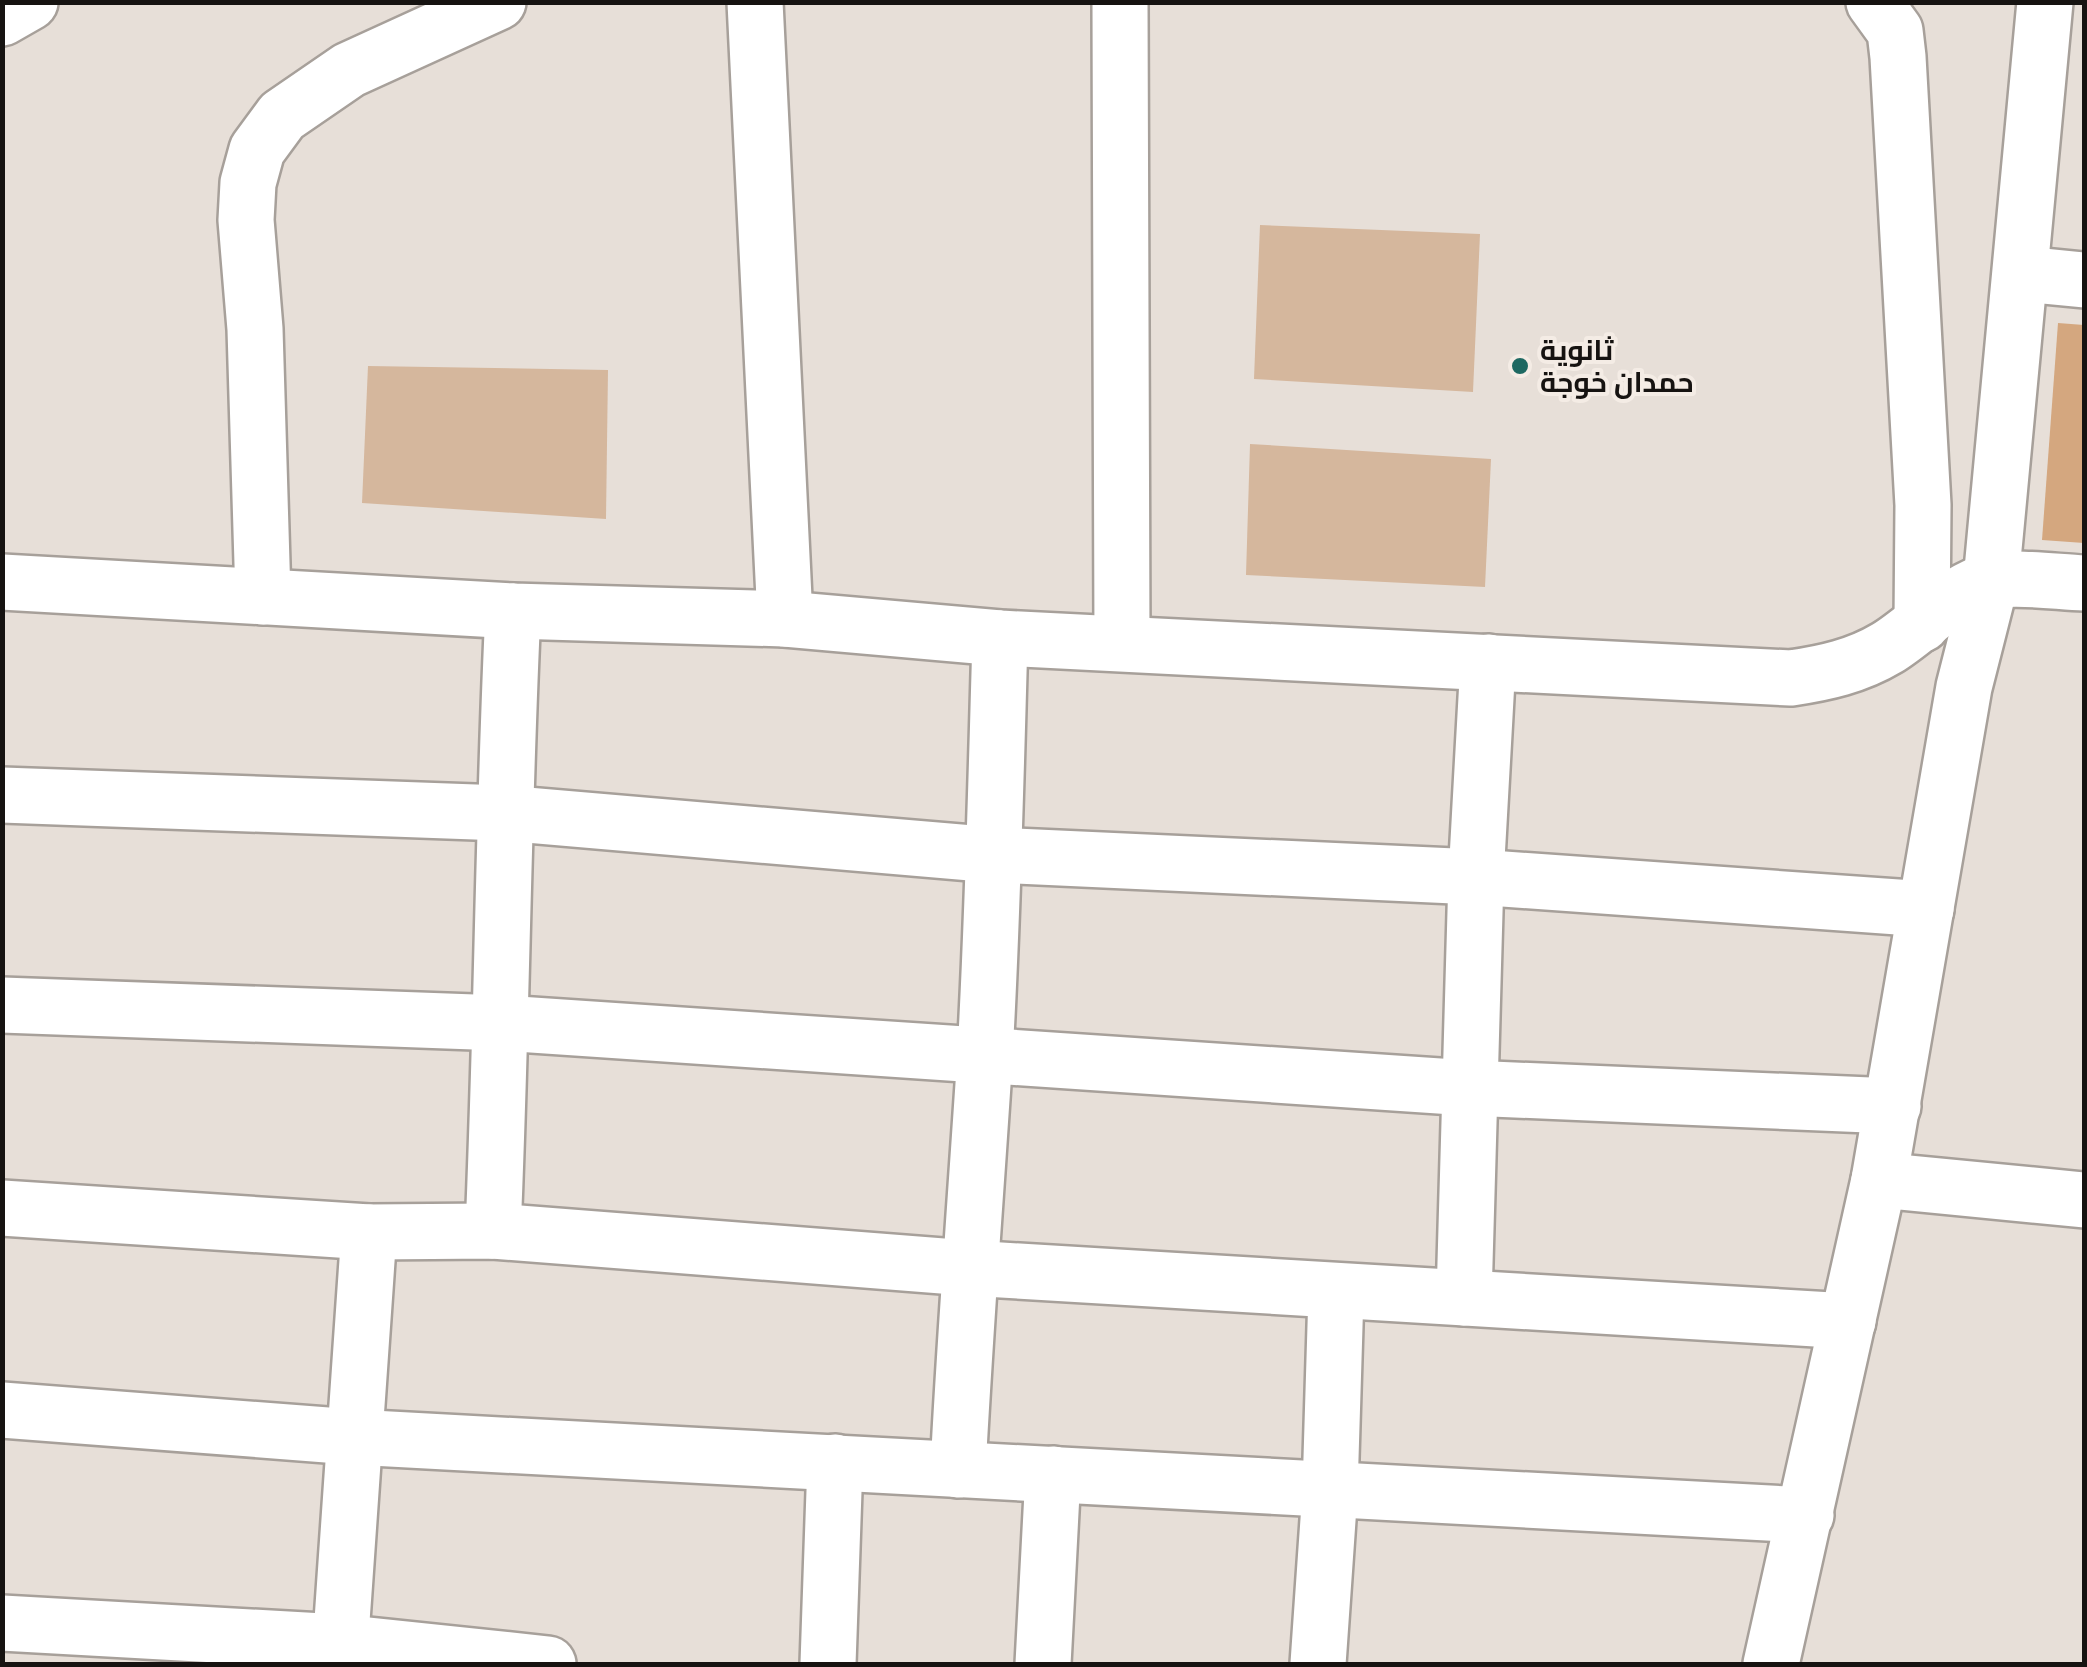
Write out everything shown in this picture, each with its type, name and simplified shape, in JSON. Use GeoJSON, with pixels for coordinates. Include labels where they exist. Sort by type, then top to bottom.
{"type":"FeatureCollection","features":[{"type":"Feature","properties":{"kind":"street"},"geometry":{"type":"LineString","coordinates":[[2,18],[30,2]]}},
{"type":"Feature","properties":{"kind":"street"},"geometry":{"type":"LineString","coordinates":[[755,2],[785,620]]}},
{"type":"Feature","properties":{"kind":"street"},"geometry":{"type":"LineString","coordinates":[[1120,2],[1122,642]]}},
{"type":"Feature","properties":{"kind":"street"},"geometry":{"type":"LineString","coordinates":[[1874,2],[1895,31],[1898,57],[1923,506],[1922,624]]}},
{"type":"Feature","properties":{"kind":"street"},"geometry":{"type":"LineString","coordinates":[[1771,1664],[1879,1180],[1964,688],[1991,581],[2045,2]]}},
{"type":"Feature","properties":{"kind":"street"},"geometry":{"type":"LineString","coordinates":[[263,597],[254,329],[246,220],[248,183],[258,150],[282,116],[348,70],[477,5]]}},
{"type":"Feature","properties":{"kind":"street"},"geometry":{"type":"LineString","coordinates":[[2022,274],[2084,280]]}},
{"type":"Feature","properties":{"kind":"street"},"geometry":{"type":"LineString","coordinates":[[2,582],[513,610],[785,620],[1000,638],[1791,678],[1841,670],[1886,649],[1970,589],[1991,581],[2084,583]]}},
{"type":"Feature","properties":{"kind":"street"},"geometry":{"type":"LineString","coordinates":[[492,1231],[502,1022],[503,812],[513,610]]}},
{"type":"Feature","properties":{"kind":"street"},"geometry":{"type":"LineString","coordinates":[[958,1470],[968,1268],[985,1055],[1000,638]]}},
{"type":"Feature","properties":{"kind":"street"},"geometry":{"type":"LineString","coordinates":[[1464,1298],[1476,877],[1488,662]]}},
{"type":"Feature","properties":{"kind":"street"},"geometry":{"type":"LineString","coordinates":[[2,795],[503,812],[994,854],[1476,877],[1926,909]]}},
{"type":"Feature","properties":{"kind":"street"},"geometry":{"type":"LineString","coordinates":[[2,1005],[502,1022],[1469,1088],[1893,1106]]}},
{"type":"Feature","properties":{"kind":"street"},"geometry":{"type":"LineString","coordinates":[[1879,1180],[2084,1200]]}},
{"type":"Feature","properties":{"kind":"street"},"geometry":{"type":"LineString","coordinates":[[2,1208],[370,1232],[492,1231],[1336,1293],[1848,1321]]}},
{"type":"Feature","properties":{"kind":"street"},"geometry":{"type":"LineString","coordinates":[[340,1654],[370,1232]]}},
{"type":"Feature","properties":{"kind":"street"},"geometry":{"type":"LineString","coordinates":[[1318,1664],[1330,1491],[1336,1293]]}},
{"type":"Feature","properties":{"kind":"street"},"geometry":{"type":"LineString","coordinates":[[2,1410],[353,1436],[1806,1516]]}},
{"type":"Feature","properties":{"kind":"street"},"geometry":{"type":"LineString","coordinates":[[828,1664],[835,1462]]}},
{"type":"Feature","properties":{"kind":"street"},"geometry":{"type":"LineString","coordinates":[[1044,1664],[1053,1474]]}},
{"type":"Feature","properties":{"kind":"street"},"geometry":{"type":"LineString","coordinates":[[2,1624],[340,1654],[548,1664]]}},
{"type":"Feature","properties":{"kind":"shaded area"},"geometry":{"type":"Polygon","coordinates":[[[1260,225],[1480,234],[1473,392],[1254,379],[1260,225]]]}},
{"type":"Feature","properties":{"kind":"shaded area"},"geometry":{"type":"Polygon","coordinates":[[[368,366],[608,370],[606,519],[362,503],[368,366]]]}},
{"type":"Feature","properties":{"kind":"shaded area"},"geometry":{"type":"Polygon","coordinates":[[[1250,444],[1491,459],[1485,587],[1246,575],[1250,444]]]}},
{"type":"Feature","properties":{"kind":"building"},"geometry":{"type":"Polygon","coordinates":[[[2058,323],[2084,325],[2084,543],[2042,540],[2058,323]]]}},
{"type":"Feature","properties":{"kind":"place","name":"ثانوية حمدان خوجة"},"geometry":{"type":"Point","coordinates":[1520,366]}}]}
